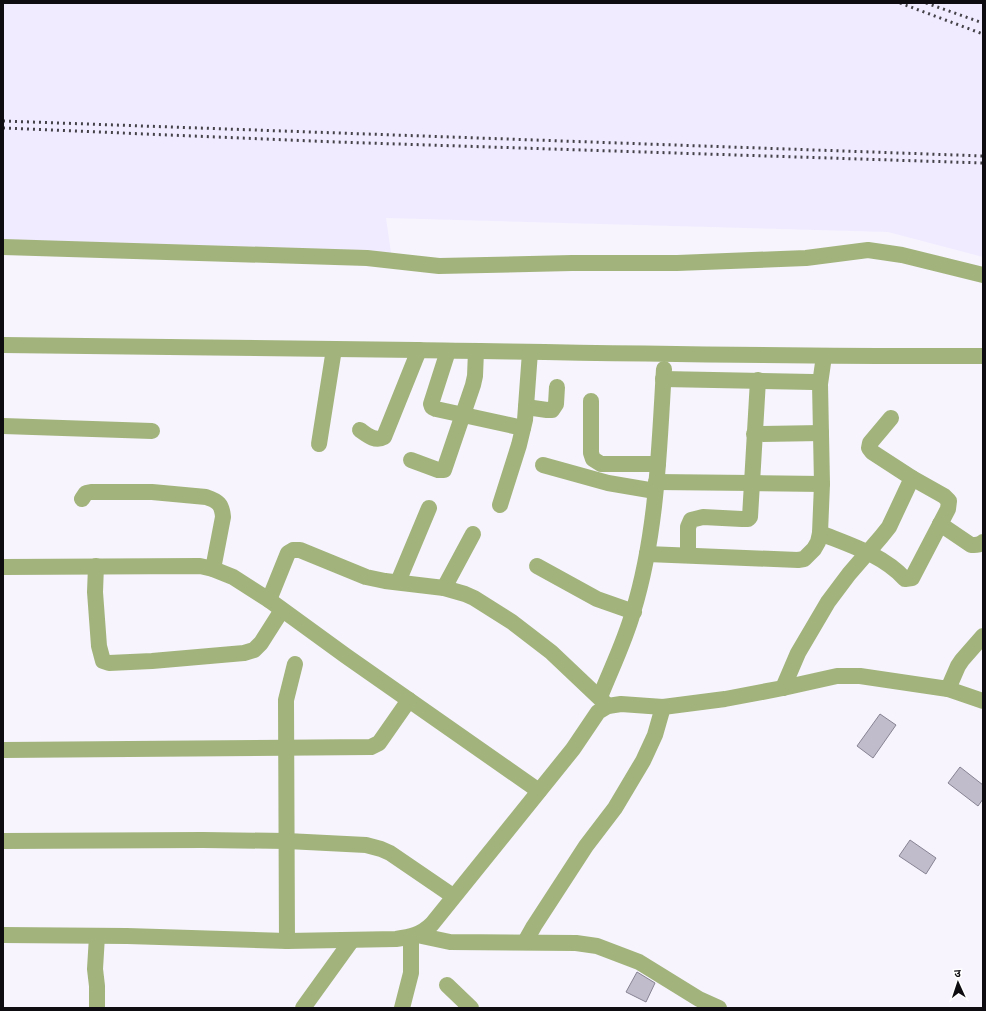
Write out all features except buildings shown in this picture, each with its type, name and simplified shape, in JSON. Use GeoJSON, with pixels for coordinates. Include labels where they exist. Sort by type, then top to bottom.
{"type":"FeatureCollection","features":[{"type":"Feature","properties":{"kind":"street"},"geometry":{"type":"LineString","coordinates":[[3,247],[367,258],[439,266],[572,263],[677,263],[806,258],[868,250],[902,255],[983,274]]}},
{"type":"Feature","properties":{"kind":"street"},"geometry":{"type":"LineString","coordinates":[[3,345],[419,350],[665,355],[983,356]]}},
{"type":"Feature","properties":{"kind":"street"},"geometry":{"type":"LineString","coordinates":[[319,444],[334,349]]}},
{"type":"Feature","properties":{"kind":"street"},"geometry":{"type":"LineString","coordinates":[[360,430],[377,440],[384,437],[419,350]]}},
{"type":"Feature","properties":{"kind":"street"},"geometry":{"type":"LineString","coordinates":[[448,351],[431,404],[432,407],[523,428]]}},
{"type":"Feature","properties":{"kind":"street"},"geometry":{"type":"LineString","coordinates":[[411,460],[438,470],[444,470],[474,380],[476,351]]}},
{"type":"Feature","properties":{"kind":"street"},"geometry":{"type":"LineString","coordinates":[[500,505],[523,428],[530,352]]}},
{"type":"Feature","properties":{"kind":"street"},"geometry":{"type":"LineString","coordinates":[[3,935],[286,941],[396,939],[414,936],[425,931],[573,749],[604,701],[634,612],[647,554],[658,464],[665,355]]}},
{"type":"Feature","properties":{"kind":"street"},"geometry":{"type":"LineString","coordinates":[[647,554],[798,560],[804,559],[814,549],[818,542],[820,533],[822,484],[820,384],[824,356]]}},
{"type":"Feature","properties":{"kind":"street"},"geometry":{"type":"LineString","coordinates":[[663,379],[758,380],[813,382],[820,384]]}},
{"type":"Feature","properties":{"kind":"street"},"geometry":{"type":"LineString","coordinates":[[688,555],[688,527],[691,520],[703,517],[742,519],[750,517],[758,380]]}},
{"type":"Feature","properties":{"kind":"street"},"geometry":{"type":"LineString","coordinates":[[526,407],[552,410],[556,404],[557,386]]}},
{"type":"Feature","properties":{"kind":"street"},"geometry":{"type":"LineString","coordinates":[[591,401],[591,453],[596,462],[601,464],[658,464]]}},
{"type":"Feature","properties":{"kind":"street"},"geometry":{"type":"LineString","coordinates":[[820,533],[868,552],[898,571],[905,579],[909,580],[912,578],[949,506],[948,499],[944,496],[912,478],[872,452],[869,448],[870,443],[891,418]]}},
{"type":"Feature","properties":{"kind":"street"},"geometry":{"type":"LineString","coordinates":[[3,426],[152,431]]}},
{"type":"Feature","properties":{"kind":"street"},"geometry":{"type":"LineString","coordinates":[[754,434],[821,433]]}},
{"type":"Feature","properties":{"kind":"street"},"geometry":{"type":"LineString","coordinates":[[543,465],[608,483],[656,486],[752,483],[822,484]]}},
{"type":"Feature","properties":{"kind":"street"},"geometry":{"type":"LineString","coordinates":[[782,688],[798,653],[828,602],[848,574],[888,527],[912,478]]}},
{"type":"Feature","properties":{"kind":"street"},"geometry":{"type":"LineString","coordinates":[[82,499],[86,493],[91,492],[152,492],[206,497],[214,500],[222,509],[223,517],[213,569]]}},
{"type":"Feature","properties":{"kind":"street"},"geometry":{"type":"LineString","coordinates":[[398,582],[429,508]]}},
{"type":"Feature","properties":{"kind":"street"},"geometry":{"type":"LineString","coordinates":[[940,524],[971,545],[981,544],[983,542]]}},
{"type":"Feature","properties":{"kind":"street"},"geometry":{"type":"LineString","coordinates":[[444,588],[473,534]]}},
{"type":"Feature","properties":{"kind":"street"},"geometry":{"type":"LineString","coordinates":[[269,600],[288,553],[293,550],[300,550],[366,577],[444,588],[474,598],[512,622],[551,652],[604,701],[621,704],[662,707],[725,699],[837,676],[860,676],[948,688],[983,701]]}},
{"type":"Feature","properties":{"kind":"street"},"geometry":{"type":"LineString","coordinates":[[3,566],[200,566],[233,576],[539,791]]}},
{"type":"Feature","properties":{"kind":"street"},"geometry":{"type":"LineString","coordinates":[[96,566],[95,592],[99,646],[103,661],[109,663],[183,659],[244,653],[254,650],[261,644],[282,610]]}},
{"type":"Feature","properties":{"kind":"street"},"geometry":{"type":"LineString","coordinates":[[537,566],[597,599],[634,612]]}},
{"type":"Feature","properties":{"kind":"street"},"geometry":{"type":"LineString","coordinates":[[948,688],[954,673],[962,660],[983,636]]}},
{"type":"Feature","properties":{"kind":"street"},"geometry":{"type":"LineString","coordinates":[[286,941],[286,700],[295,664]]}},
{"type":"Feature","properties":{"kind":"street"},"geometry":{"type":"LineString","coordinates":[[3,750],[371,747],[379,743],[409,700]]}},
{"type":"Feature","properties":{"kind":"street"},"geometry":{"type":"LineString","coordinates":[[525,942],[586,846],[615,808],[643,761],[655,735],[662,707]]}},
{"type":"Feature","properties":{"kind":"street"},"geometry":{"type":"LineString","coordinates":[[3,841],[203,840],[286,841],[366,845],[381,849],[401,859],[453,896]]}},
{"type":"Feature","properties":{"kind":"street"},"geometry":{"type":"LineString","coordinates":[[97,936],[95,969],[97,1008]]}},
{"type":"Feature","properties":{"kind":"street"},"geometry":{"type":"LineString","coordinates":[[414,936],[450,942],[576,943],[597,946],[639,962],[699,999],[719,1008]]}},
{"type":"Feature","properties":{"kind":"street"},"geometry":{"type":"LineString","coordinates":[[402,1008],[411,973],[414,936]]}},
{"type":"Feature","properties":{"kind":"street"},"geometry":{"type":"LineString","coordinates":[[303,1008],[352,940]]}},
{"type":"Feature","properties":{"kind":"street"},"geometry":{"type":"LineString","coordinates":[[447,985],[471,1008]]}},
{"type":"Feature","properties":{"kind":"shaded area"},"geometry":{"type":"Polygon","coordinates":[[[3,3],[983,3],[983,257],[888,232],[386,218],[393,266],[3,254],[3,3]]]}},
{"type":"Feature","properties":{"kind":"railway"},"geometry":{"type":"LineString","coordinates":[[900,3],[983,34]]}},
{"type":"Feature","properties":{"kind":"railway"},"geometry":{"type":"LineString","coordinates":[[926,3],[983,23]]}},
{"type":"Feature","properties":{"kind":"railway"},"geometry":{"type":"LineString","coordinates":[[3,121],[983,156]]}},
{"type":"Feature","properties":{"kind":"railway"},"geometry":{"type":"LineString","coordinates":[[3,128],[336,142],[983,163]]}}]}
